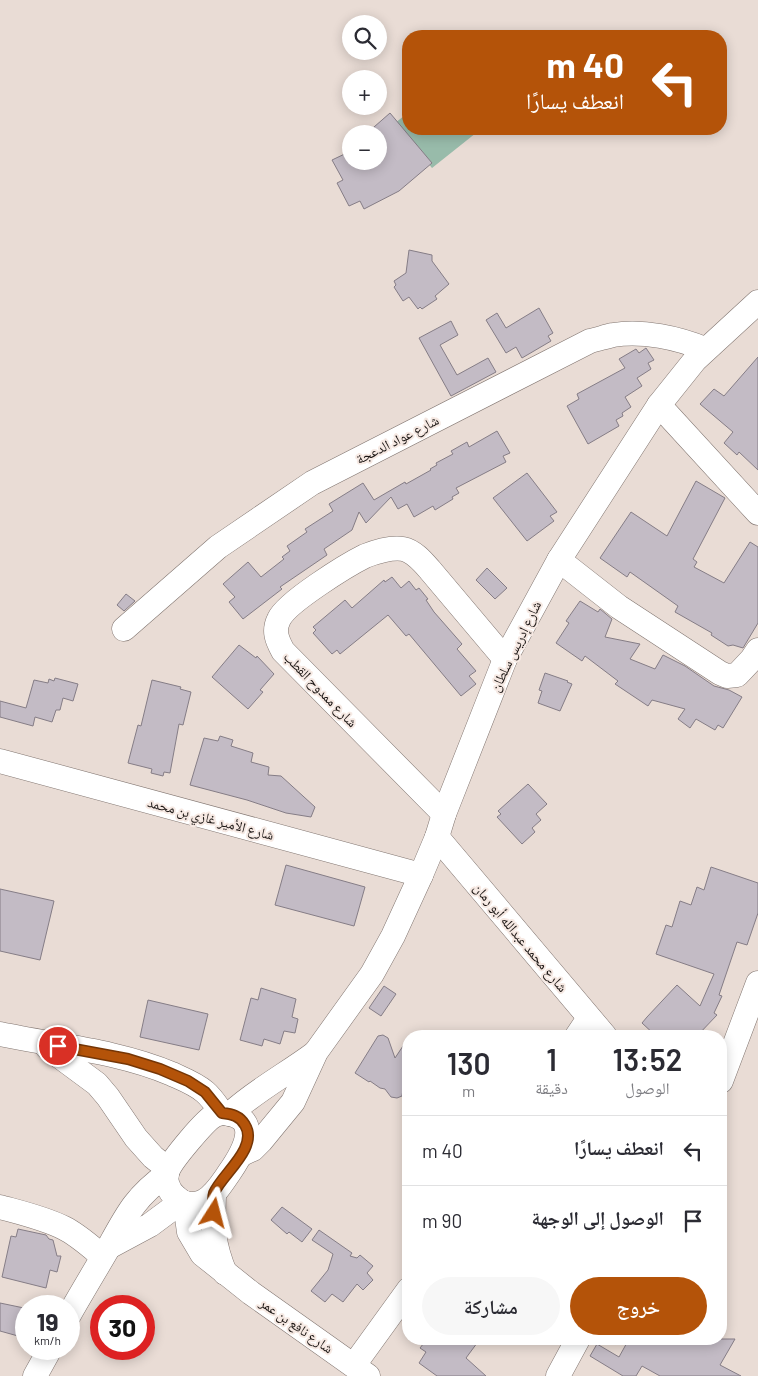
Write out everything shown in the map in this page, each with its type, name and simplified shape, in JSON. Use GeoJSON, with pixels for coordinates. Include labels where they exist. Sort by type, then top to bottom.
{"type":"FeatureCollection","features":[{"type":"Feature","properties":{"kind":"street","name":"شارع إدريس سلطان"},"geometry":{"type":"LineString","coordinates":[[242,1154],[253,1149],[288,1109],[300,1088],[316,1052],[372,974],[393,936],[437,837],[444,814],[505,659],[559,560],[659,405],[705,349],[758,302]]}},
{"type":"Feature","properties":{"kind":"street","name":"شارع عواد الدعجة"},"geometry":{"type":"LineString","coordinates":[[124,629],[218,547],[312,483],[590,341],[614,335],[645,334],[678,340],[705,349]]}},
{"type":"Feature","properties":{"kind":"street"},"geometry":{"type":"LineString","coordinates":[[659,405],[758,513]]}},
{"type":"Feature","properties":{"kind":"street","name":"شارع ممدوح القطب"},"geometry":{"type":"LineString","coordinates":[[444,814],[283,652],[276,640],[276,628],[280,617],[292,604],[321,583],[366,556],[390,550],[404,549],[418,557],[430,570],[505,659]]}},
{"type":"Feature","properties":{"kind":"street"},"geometry":{"type":"LineString","coordinates":[[559,560],[619,607],[720,673],[727,676],[737,675],[758,650]]}},
{"type":"Feature","properties":{"kind":"street","name":"شارع الأمير غازي بن محمد"},"geometry":{"type":"LineString","coordinates":[[0,761],[421,875]]}},
{"type":"Feature","properties":{"kind":"street","name":"شارع محمد عبدالله أبو رمان"},"geometry":{"type":"LineString","coordinates":[[437,837],[583,1027]]}},
{"type":"Feature","properties":{"kind":"street"},"geometry":{"type":"LineString","coordinates":[[727,1064],[758,983]]}},
{"type":"Feature","properties":{"kind":"street"},"geometry":{"type":"LineString","coordinates":[[0,1034],[128,1059],[160,1069],[188,1081],[205,1092],[226,1113],[242,1120],[247,1129],[246,1142],[242,1154],[214,1194],[202,1202],[183,1202],[106,1251]]}},
{"type":"Feature","properties":{"kind":"street"},"geometry":{"type":"LineString","coordinates":[[41,1043],[97,1084],[136,1138],[167,1172],[169,1190],[183,1202]]}},
{"type":"Feature","properties":{"kind":"street","name":"شارع إدريس سلطان"},"geometry":{"type":"LineString","coordinates":[[167,1172],[201,1128],[214,1115],[226,1113],[316,1052]]}},
{"type":"Feature","properties":{"kind":"street"},"geometry":{"type":"LineString","coordinates":[[80,1296],[121,1223],[139,1197],[167,1172]]}},
{"type":"Feature","properties":{"kind":"street","name":"شارع نافع بن عمر"},"geometry":{"type":"LineString","coordinates":[[214,1194],[213,1235],[216,1253],[226,1274]]}},
{"type":"Feature","properties":{"kind":"street","name":"شارع نافع بن عمر"},"geometry":{"type":"LineString","coordinates":[[183,1202],[189,1232],[202,1254],[226,1274],[361,1371]]}},
{"type":"Feature","properties":{"kind":"street"},"geometry":{"type":"LineString","coordinates":[[0,1207],[42,1218],[106,1251]]}},
{"type":"Feature","properties":{"kind":"street"},"geometry":{"type":"LineString","coordinates":[[361,1371],[402,1301]]}},
{"type":"Feature","properties":{"kind":"street"},"geometry":{"type":"LineString","coordinates":[[558,1376],[575,1345]]}},
{"type":"Feature","properties":{"kind":"street"},"geometry":{"type":"LineString","coordinates":[[35,1376],[44,1360]]}},
{"type":"Feature","properties":{"kind":"green space"},"geometry":{"type":"Polygon","coordinates":[[[402,118],[402,132],[395,123],[402,118]]]}},
{"type":"Feature","properties":{"kind":"green space"},"geometry":{"type":"Polygon","coordinates":[[[405,135],[473,135],[432,168],[405,135]]]}},
{"type":"Feature","properties":{"kind":"building"},"geometry":{"type":"Polygon","coordinates":[[[390,113],[402,127],[402,135],[408,135],[432,163],[399,191],[364,209],[360,201],[349,206],[337,183],[343,180],[332,160],[342,155],[342,170],[387,170],[387,125],[376,125],[390,113]]]}},
{"type":"Feature","properties":{"kind":"building"},"geometry":{"type":"Polygon","coordinates":[[[409,250],[432,255],[432,261],[449,284],[435,296],[437,299],[422,309],[420,307],[418,309],[409,297],[403,301],[394,287],[396,285],[394,281],[406,273],[409,250]]]}},
{"type":"Feature","properties":{"kind":"building"},"geometry":{"type":"Polygon","coordinates":[[[539,308],[553,333],[548,336],[551,341],[522,358],[516,347],[506,353],[486,320],[497,313],[506,328],[539,308]]]}},
{"type":"Feature","properties":{"kind":"building"},"geometry":{"type":"Polygon","coordinates":[[[451,321],[458,335],[440,345],[457,375],[488,358],[496,372],[451,396],[419,338],[451,321]]]}},
{"type":"Feature","properties":{"kind":"building"},"geometry":{"type":"Polygon","coordinates":[[[646,348],[654,360],[648,363],[651,369],[637,378],[642,386],[625,397],[631,407],[622,413],[623,416],[616,420],[619,426],[588,444],[567,406],[579,399],[577,394],[625,368],[619,359],[636,349],[639,353],[646,348]]]}},
{"type":"Feature","properties":{"kind":"building"},"geometry":{"type":"Polygon","coordinates":[[[758,357],[758,470],[739,452],[737,455],[724,443],[733,432],[700,404],[714,389],[724,396],[758,357]]]}},
{"type":"Feature","properties":{"kind":"building"},"geometry":{"type":"Polygon","coordinates":[[[497,431],[510,453],[503,456],[506,462],[456,488],[459,493],[452,497],[453,499],[435,510],[433,506],[414,517],[407,504],[398,509],[391,497],[366,523],[359,512],[352,530],[324,549],[327,555],[280,587],[282,589],[243,619],[229,602],[235,597],[223,584],[248,562],[261,577],[284,559],[282,557],[290,551],[287,546],[307,532],[305,529],[333,511],[329,504],[363,483],[374,500],[431,470],[437,465],[436,463],[453,454],[451,451],[467,442],[469,447],[497,431]]]}},
{"type":"Feature","properties":{"kind":"building"},"geometry":{"type":"Polygon","coordinates":[[[527,473],[557,512],[550,516],[554,521],[527,541],[493,498],[527,473]]]}},
{"type":"Feature","properties":{"kind":"building"},"geometry":{"type":"Polygon","coordinates":[[[696,481],[725,498],[693,559],[697,562],[694,567],[724,583],[750,542],[758,547],[758,623],[743,648],[733,645],[728,646],[711,635],[712,633],[675,612],[678,606],[630,572],[627,577],[600,558],[631,512],[667,536],[696,481]]]}},
{"type":"Feature","properties":{"kind":"building"},"geometry":{"type":"Polygon","coordinates":[[[487,568],[507,588],[495,599],[476,580],[487,568]]]}},
{"type":"Feature","properties":{"kind":"building"},"geometry":{"type":"Polygon","coordinates":[[[392,577],[401,588],[409,581],[416,590],[419,588],[428,599],[426,600],[434,612],[462,644],[457,649],[476,671],[469,676],[476,684],[461,696],[409,634],[406,636],[388,615],[340,654],[337,650],[332,654],[313,633],[316,630],[313,627],[345,600],[352,608],[384,580],[385,582],[392,577]]]}},
{"type":"Feature","properties":{"kind":"building"},"geometry":{"type":"Polygon","coordinates":[[[126,594],[135,601],[124,611],[117,605],[126,594]]]}},
{"type":"Feature","properties":{"kind":"building"},"geometry":{"type":"Polygon","coordinates":[[[580,601],[598,612],[600,609],[612,619],[605,637],[640,644],[630,659],[655,669],[663,655],[685,666],[714,686],[729,690],[742,697],[723,728],[718,725],[715,730],[696,719],[690,728],[678,719],[685,709],[652,700],[648,706],[615,684],[618,681],[585,656],[582,661],[556,643],[569,623],[566,621],[580,601]]]}},
{"type":"Feature","properties":{"kind":"building"},"geometry":{"type":"Polygon","coordinates":[[[239,645],[256,658],[257,656],[274,674],[260,690],[263,692],[248,709],[212,677],[239,645]]]}},
{"type":"Feature","properties":{"kind":"building"},"geometry":{"type":"Polygon","coordinates":[[[545,673],[572,684],[560,711],[538,703],[542,691],[539,690],[545,673]]]}},
{"type":"Feature","properties":{"kind":"building"},"geometry":{"type":"Polygon","coordinates":[[[55,678],[78,684],[73,701],[63,698],[60,710],[56,710],[52,722],[35,717],[33,726],[0,717],[0,701],[26,708],[34,680],[48,683],[49,679],[54,681],[55,678]]]}},
{"type":"Feature","properties":{"kind":"building"},"geometry":{"type":"Polygon","coordinates":[[[152,680],[181,687],[180,689],[191,692],[183,725],[179,724],[170,773],[164,772],[163,776],[151,773],[152,769],[128,763],[138,725],[141,726],[152,680]]]}},
{"type":"Feature","properties":{"kind":"building"},"geometry":{"type":"Polygon","coordinates":[[[220,736],[233,740],[231,746],[253,753],[251,762],[269,767],[268,775],[281,776],[315,807],[311,817],[286,813],[247,800],[190,785],[204,738],[218,741],[220,736]]]}},
{"type":"Feature","properties":{"kind":"building"},"geometry":{"type":"Polygon","coordinates":[[[528,784],[547,804],[536,814],[541,820],[532,828],[535,832],[522,844],[497,817],[501,814],[498,811],[528,784]]]}},
{"type":"Feature","properties":{"kind":"building"},"geometry":{"type":"Polygon","coordinates":[[[286,865],[365,887],[354,926],[275,905],[286,865]]]}},
{"type":"Feature","properties":{"kind":"building"},"geometry":{"type":"Polygon","coordinates":[[[711,867],[758,883],[758,913],[747,945],[737,942],[719,995],[722,996],[714,1013],[717,1015],[703,1030],[650,1030],[642,1023],[677,985],[700,1006],[714,974],[656,954],[666,925],[672,927],[680,901],[691,905],[697,887],[704,890],[711,867]]]}},
{"type":"Feature","properties":{"kind":"building"},"geometry":{"type":"Polygon","coordinates":[[[0,889],[54,901],[40,960],[0,951],[0,889]]]}},
{"type":"Feature","properties":{"kind":"building"},"geometry":{"type":"Polygon","coordinates":[[[384,986],[396,994],[381,1016],[369,1008],[384,986]]]}},
{"type":"Feature","properties":{"kind":"building"},"geometry":{"type":"Polygon","coordinates":[[[261,988],[296,999],[292,1017],[298,1019],[295,1033],[284,1031],[280,1044],[264,1039],[262,1046],[240,1040],[251,998],[258,1000],[261,988]]]}},
{"type":"Feature","properties":{"kind":"building"},"geometry":{"type":"Polygon","coordinates":[[[148,1000],[208,1014],[199,1050],[140,1037],[148,1000]]]}},
{"type":"Feature","properties":{"kind":"building"},"geometry":{"type":"Polygon","coordinates":[[[383,1035],[388,1038],[395,1058],[402,1048],[402,1096],[397,1098],[391,1097],[385,1089],[355,1073],[378,1036],[383,1035]]]}},
{"type":"Feature","properties":{"kind":"building"},"geometry":{"type":"Polygon","coordinates":[[[282,1207],[312,1229],[302,1242],[289,1232],[287,1234],[271,1220],[282,1207]]]}},
{"type":"Feature","properties":{"kind":"building"},"geometry":{"type":"Polygon","coordinates":[[[18,1229],[46,1235],[49,1239],[53,1240],[57,1256],[61,1256],[57,1272],[50,1270],[46,1288],[2,1277],[11,1236],[16,1237],[18,1229]]]}},
{"type":"Feature","properties":{"kind":"building"},"geometry":{"type":"Polygon","coordinates":[[[319,1230],[352,1253],[350,1256],[357,1258],[360,1255],[373,1266],[367,1273],[373,1280],[363,1290],[357,1284],[343,1302],[332,1294],[325,1302],[311,1291],[328,1270],[333,1254],[312,1240],[319,1230]]]}},
{"type":"Feature","properties":{"kind":"building"},"geometry":{"type":"Polygon","coordinates":[[[0,1303],[15,1306],[15,1335],[0,1331],[0,1303]]]}},
{"type":"Feature","properties":{"kind":"building"},"geometry":{"type":"Polygon","coordinates":[[[727,1339],[735,1339],[720,1365],[741,1376],[660,1376],[642,1366],[636,1376],[623,1376],[590,1356],[596,1345],[599,1345],[619,1357],[626,1345],[727,1345],[727,1339]]]}},
{"type":"Feature","properties":{"kind":"building"},"geometry":{"type":"Polygon","coordinates":[[[422,1345],[476,1345],[466,1358],[486,1376],[437,1376],[419,1363],[426,1352],[420,1348],[422,1345]]]}},
{"type":"Feature","properties":{"kind":"route"},"geometry":{"type":"LineString","coordinates":[[58,1046],[128,1059],[160,1069],[188,1081],[205,1092],[222,1113],[237,1116],[242,1120],[248,1134],[246,1142],[242,1154],[214,1194],[214,1213]]}}]}
